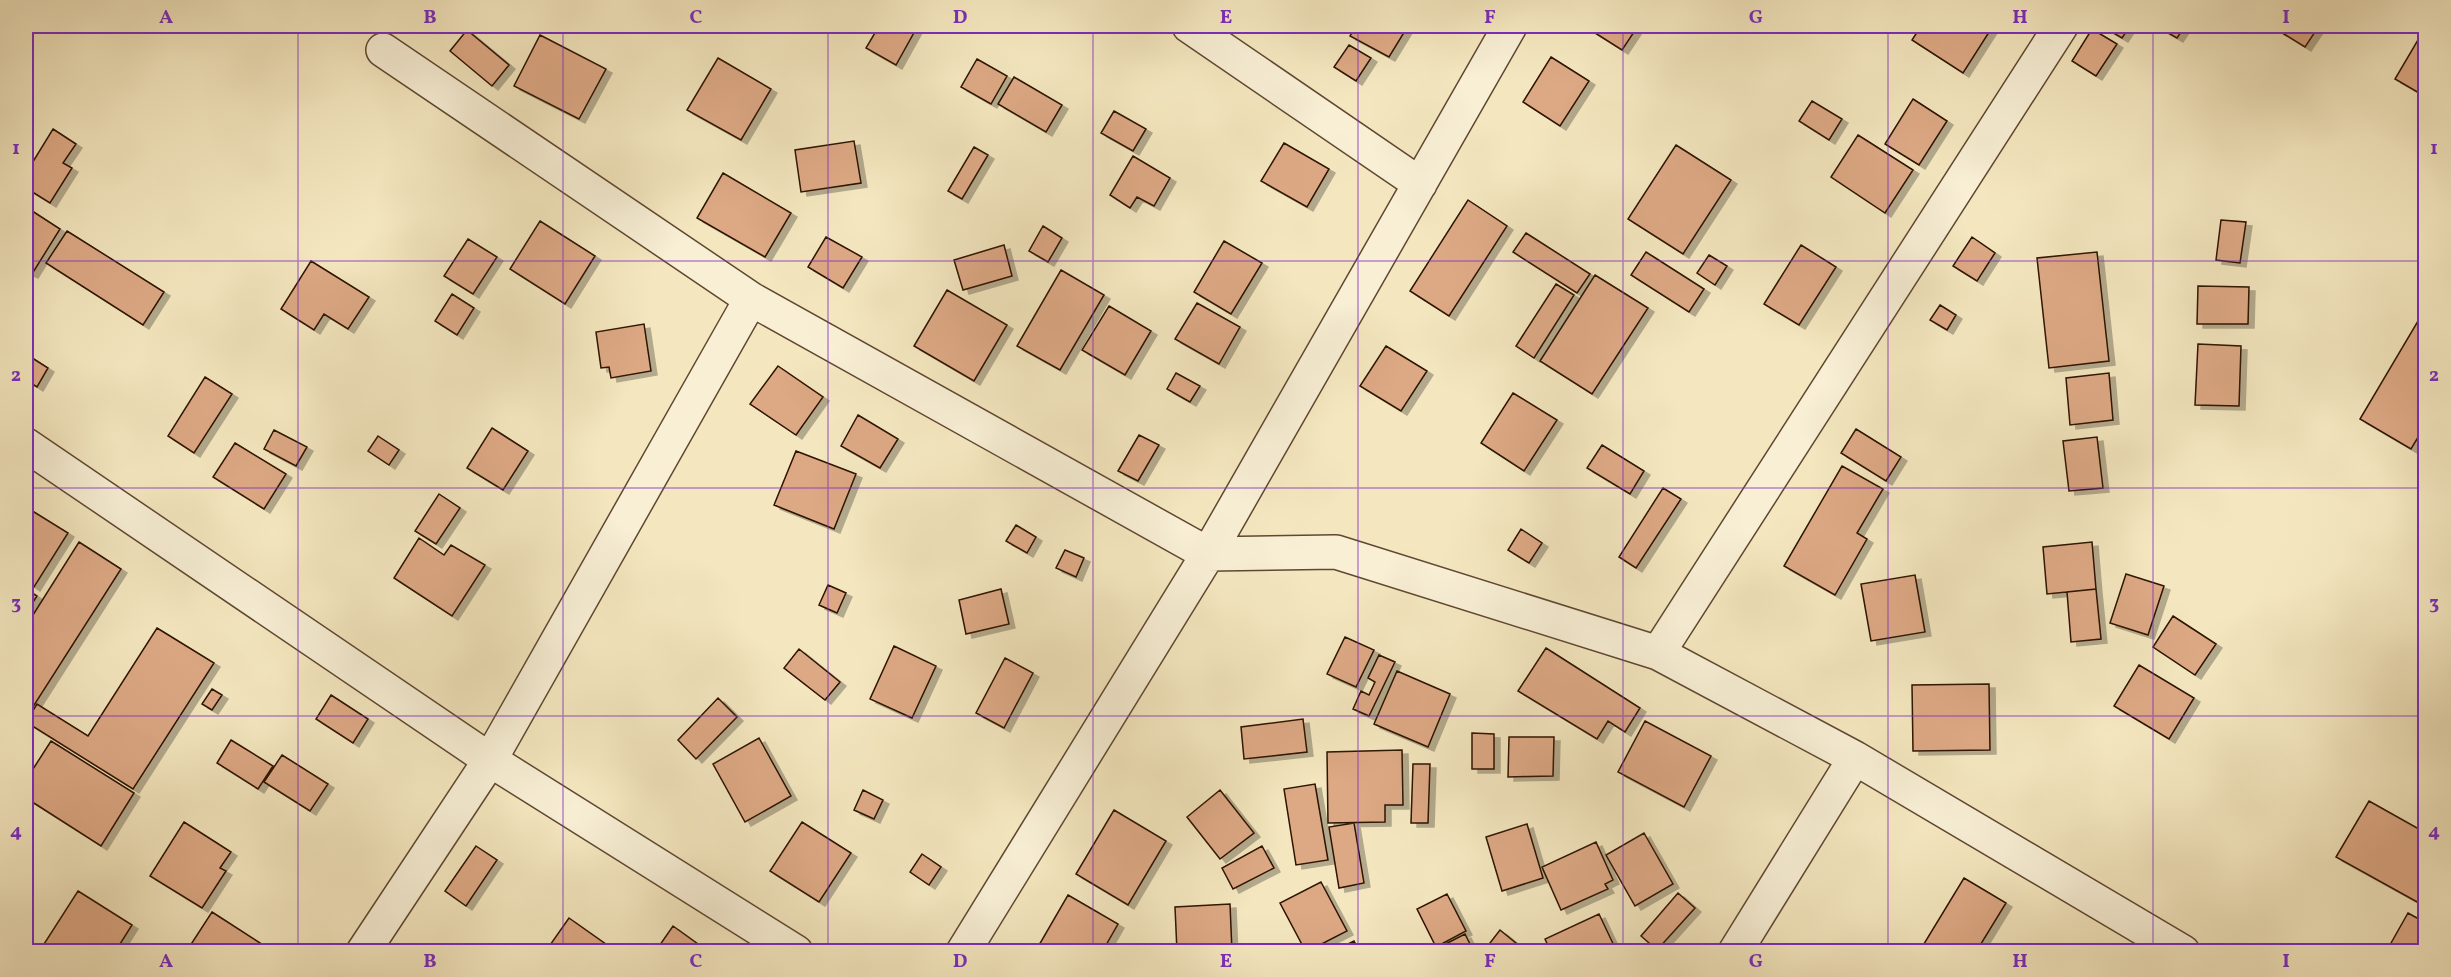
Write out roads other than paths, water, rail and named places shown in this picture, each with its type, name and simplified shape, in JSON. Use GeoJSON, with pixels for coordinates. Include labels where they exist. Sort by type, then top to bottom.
{"type":"FeatureCollection","features":[{"type":"Feature","properties":{"kind":"street"},"geometry":{"type":"LineString","coordinates":[[1189,26],[1420,184]]}},
{"type":"Feature","properties":{"kind":"street"},"geometry":{"type":"LineString","coordinates":[[963,951],[1208,554],[1509,26]]}},
{"type":"Feature","properties":{"kind":"street"},"geometry":{"type":"LineString","coordinates":[[1658,653],[2061,26]]}},
{"type":"Feature","properties":{"kind":"street"},"geometry":{"type":"LineString","coordinates":[[383,50],[751,298],[1208,554],[1336,552],[1658,653],[1856,758],[2183,951]]}},
{"type":"Feature","properties":{"kind":"street"},"geometry":{"type":"LineString","coordinates":[[363,951],[490,760],[751,298]]}},
{"type":"Feature","properties":{"kind":"street"},"geometry":{"type":"LineString","coordinates":[[26,445],[490,760],[796,951]]}},
{"type":"Feature","properties":{"kind":"street"},"geometry":{"type":"LineString","coordinates":[[1735,951],[1856,758]]}}]}
